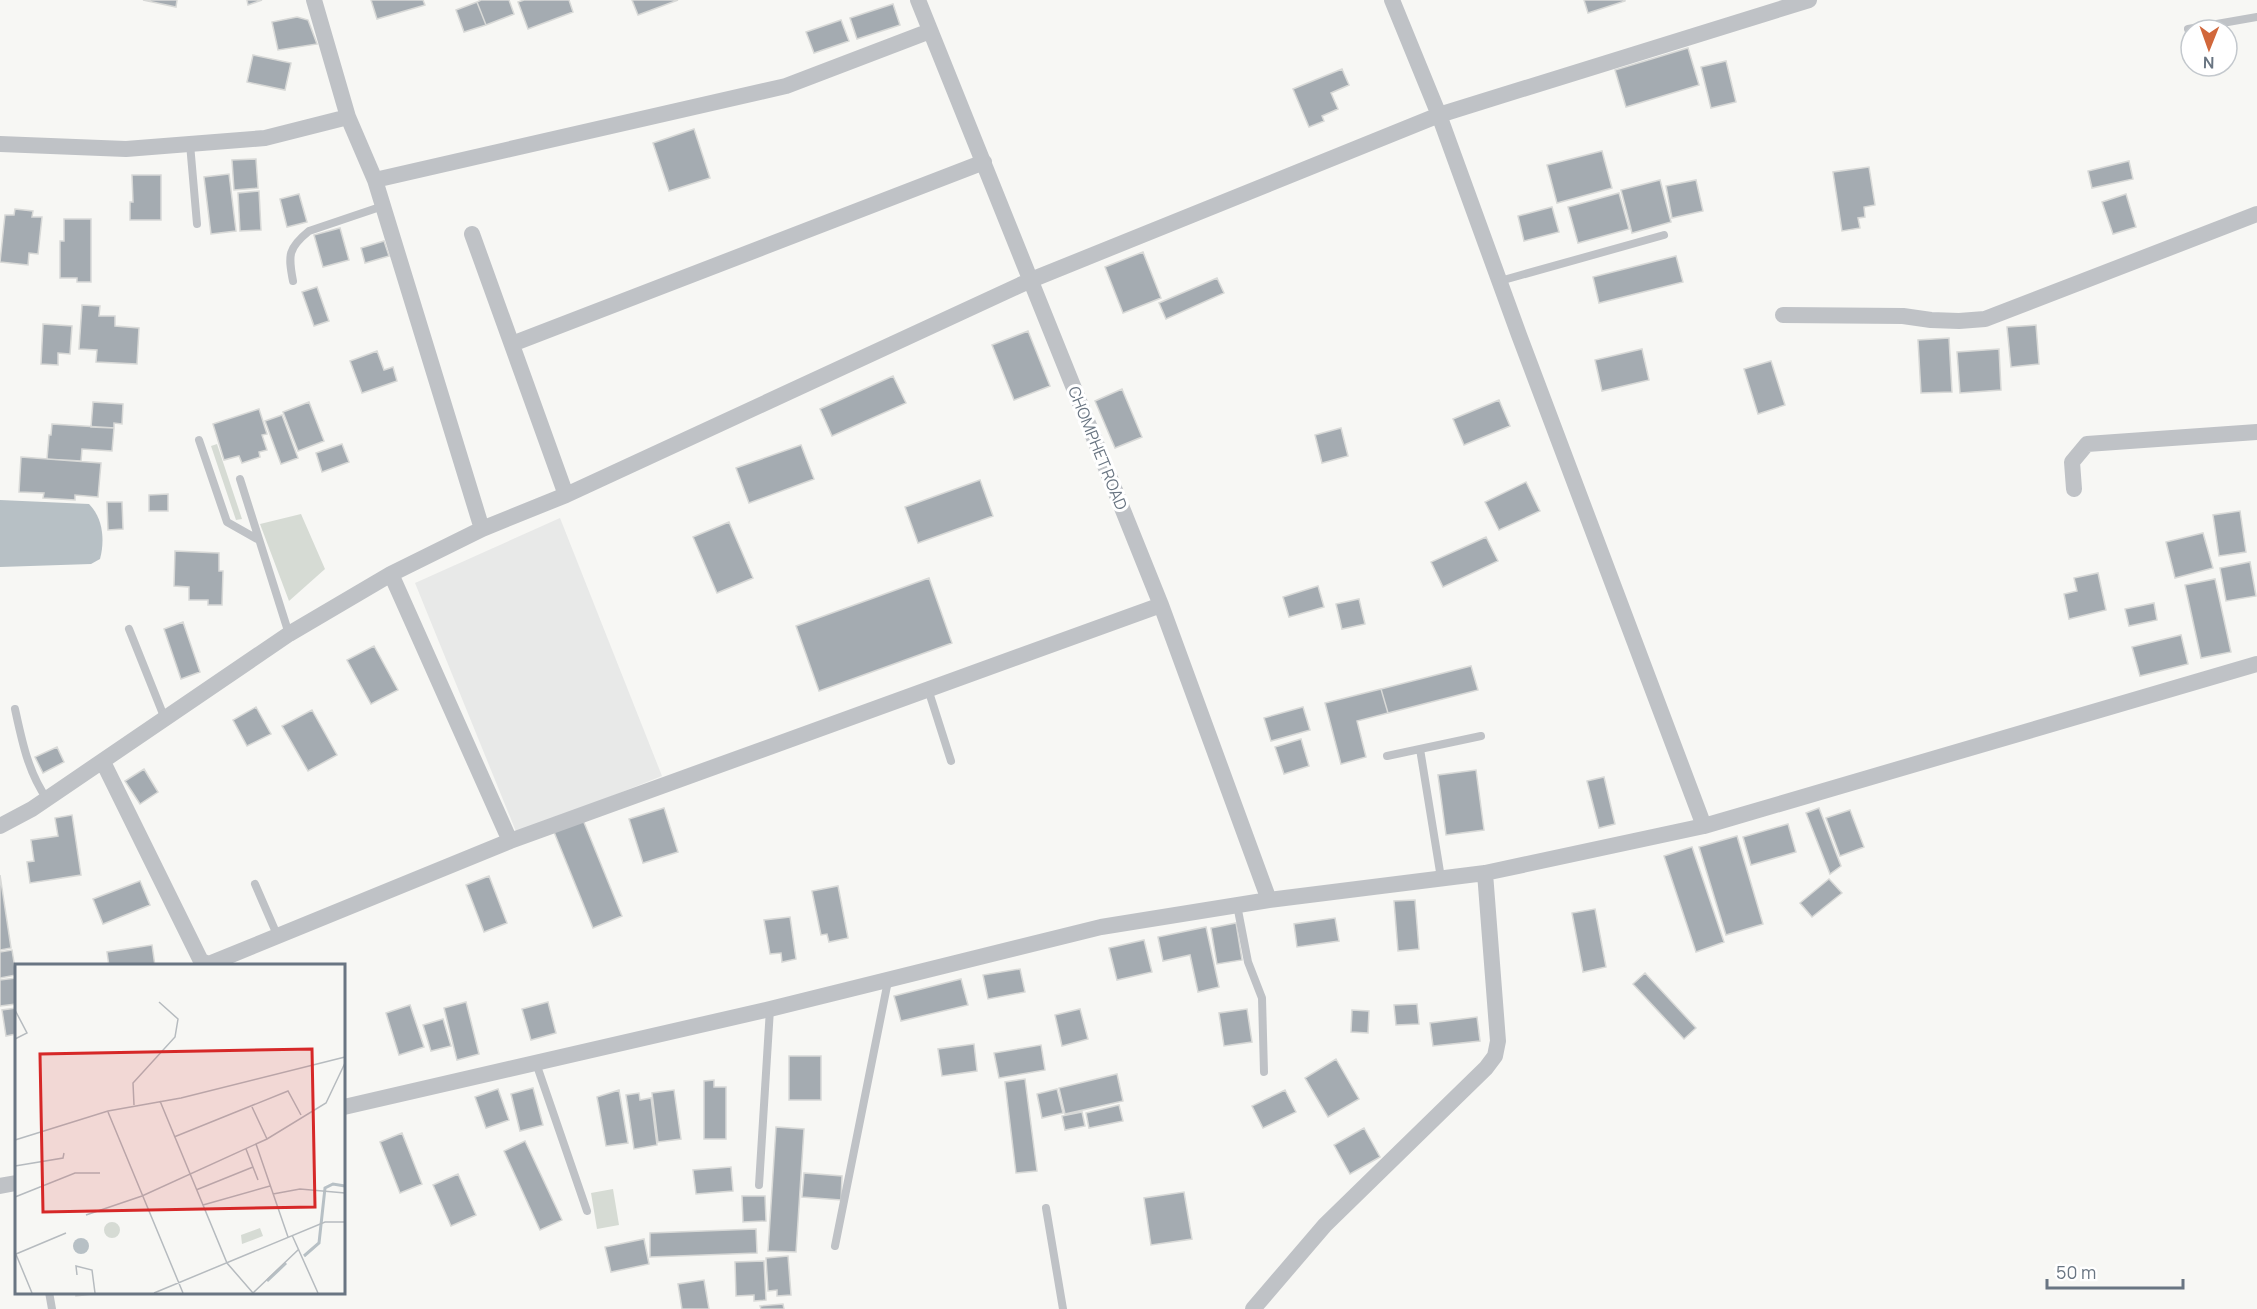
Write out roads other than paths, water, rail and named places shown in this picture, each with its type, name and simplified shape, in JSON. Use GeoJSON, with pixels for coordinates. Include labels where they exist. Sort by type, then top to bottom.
{"type":"FeatureCollection","features":[{"type":"Feature","properties":{"kind":"street"},"geometry":{"type":"LineString","coordinates":[[314,0],[348,117],[375,180],[482,529]]}},
{"type":"Feature","properties":{"kind":"street","name":"CHOMPHET ROAD"},"geometry":{"type":"LineString","coordinates":[[918,0],[1161,605],[1269,900]]}},
{"type":"Feature","properties":{"kind":"street"},"geometry":{"type":"LineString","coordinates":[[1392,0],[1439,115],[1704,826]]}},
{"type":"Feature","properties":{"kind":"street"},"geometry":{"type":"LineString","coordinates":[[0,826],[47,799],[103,762],[290,634],[391,574],[482,529],[566,495],[1031,280],[1439,115],[1809,0]]}},
{"type":"Feature","properties":{"kind":"street"},"geometry":{"type":"LineString","coordinates":[[375,180],[786,86],[930,31]]}},
{"type":"Feature","properties":{"kind":"street"},"geometry":{"type":"LineString","coordinates":[[0,144],[126,149],[265,138],[348,117]]}},
{"type":"Feature","properties":{"kind":"street"},"geometry":{"type":"LineString","coordinates":[[512,344],[984,162]]}},
{"type":"Feature","properties":{"kind":"street"},"geometry":{"type":"LineString","coordinates":[[1783,315],[1903,316],[1959,321],[1985,319],[2257,214]]}},
{"type":"Feature","properties":{"kind":"street"},"geometry":{"type":"LineString","coordinates":[[472,234],[566,495]]}},
{"type":"Feature","properties":{"kind":"street"},"geometry":{"type":"LineString","coordinates":[[2074,489],[2072,462],[2087,444],[2257,432]]}},
{"type":"Feature","properties":{"kind":"street"},"geometry":{"type":"LineString","coordinates":[[391,574],[510,840]]}},
{"type":"Feature","properties":{"kind":"street"},"geometry":{"type":"LineString","coordinates":[[103,762],[201,962],[209,964],[226,959],[510,840],[1161,605]]}},
{"type":"Feature","properties":{"kind":"street"},"geometry":{"type":"LineString","coordinates":[[345,1107],[888,981],[1101,927],[1269,900],[1485,873],[1704,826],[2257,664]]}},
{"type":"Feature","properties":{"kind":"street"},"geometry":{"type":"LineString","coordinates":[[1253,1309],[1325,1225],[1486,1068],[1495,1056],[1498,1041],[1485,873]]}},
{"type":"Feature","properties":{"kind":"street"},"geometry":{"type":"LineString","coordinates":[[0,1186],[15,1183]]}},
{"type":"Feature","properties":{"kind":"lane"},"geometry":{"type":"LineString","coordinates":[[2239,20],[2257,17]]}},
{"type":"Feature","properties":{"kind":"lane"},"geometry":{"type":"LineString","coordinates":[[190,144],[197,224]]}},
{"type":"Feature","properties":{"kind":"lane"},"geometry":{"type":"LineString","coordinates":[[293,281],[289,261],[292,248],[309,231],[383,206]]}},
{"type":"Feature","properties":{"kind":"lane"},"geometry":{"type":"LineString","coordinates":[[1500,281],[1664,235]]}},
{"type":"Feature","properties":{"kind":"lane"},"geometry":{"type":"LineString","coordinates":[[200,440],[227,522],[259,540]]}},
{"type":"Feature","properties":{"kind":"lane"},"geometry":{"type":"LineString","coordinates":[[240,479],[290,634]]}},
{"type":"Feature","properties":{"kind":"lane"},"geometry":{"type":"LineString","coordinates":[[129,629],[165,719]]}},
{"type":"Feature","properties":{"kind":"lane"},"geometry":{"type":"LineString","coordinates":[[928,689],[951,761]]}},
{"type":"Feature","properties":{"kind":"lane"},"geometry":{"type":"LineString","coordinates":[[15,709],[35,783],[47,799]]}},
{"type":"Feature","properties":{"kind":"lane"},"geometry":{"type":"LineString","coordinates":[[1387,756],[1480,736]]}},
{"type":"Feature","properties":{"kind":"lane"},"geometry":{"type":"LineString","coordinates":[[1420,749],[1441,878]]}},
{"type":"Feature","properties":{"kind":"lane"},"geometry":{"type":"LineString","coordinates":[[255,884],[278,937]]}},
{"type":"Feature","properties":{"kind":"lane"},"geometry":{"type":"LineString","coordinates":[[1237,905],[1248,962],[1262,998],[1263,1072]]}},
{"type":"Feature","properties":{"kind":"lane"},"geometry":{"type":"LineString","coordinates":[[836,1246],[888,981]]}},
{"type":"Feature","properties":{"kind":"lane"},"geometry":{"type":"LineString","coordinates":[[759,1185],[770,1009]]}},
{"type":"Feature","properties":{"kind":"lane"},"geometry":{"type":"LineString","coordinates":[[536,1063],[587,1212]]}},
{"type":"Feature","properties":{"kind":"lane"},"geometry":{"type":"LineString","coordinates":[[1046,1208],[1063,1309]]}},
{"type":"Feature","properties":{"kind":"lane"},"geometry":{"type":"LineString","coordinates":[[49,1294],[52,1309]]}}]}
